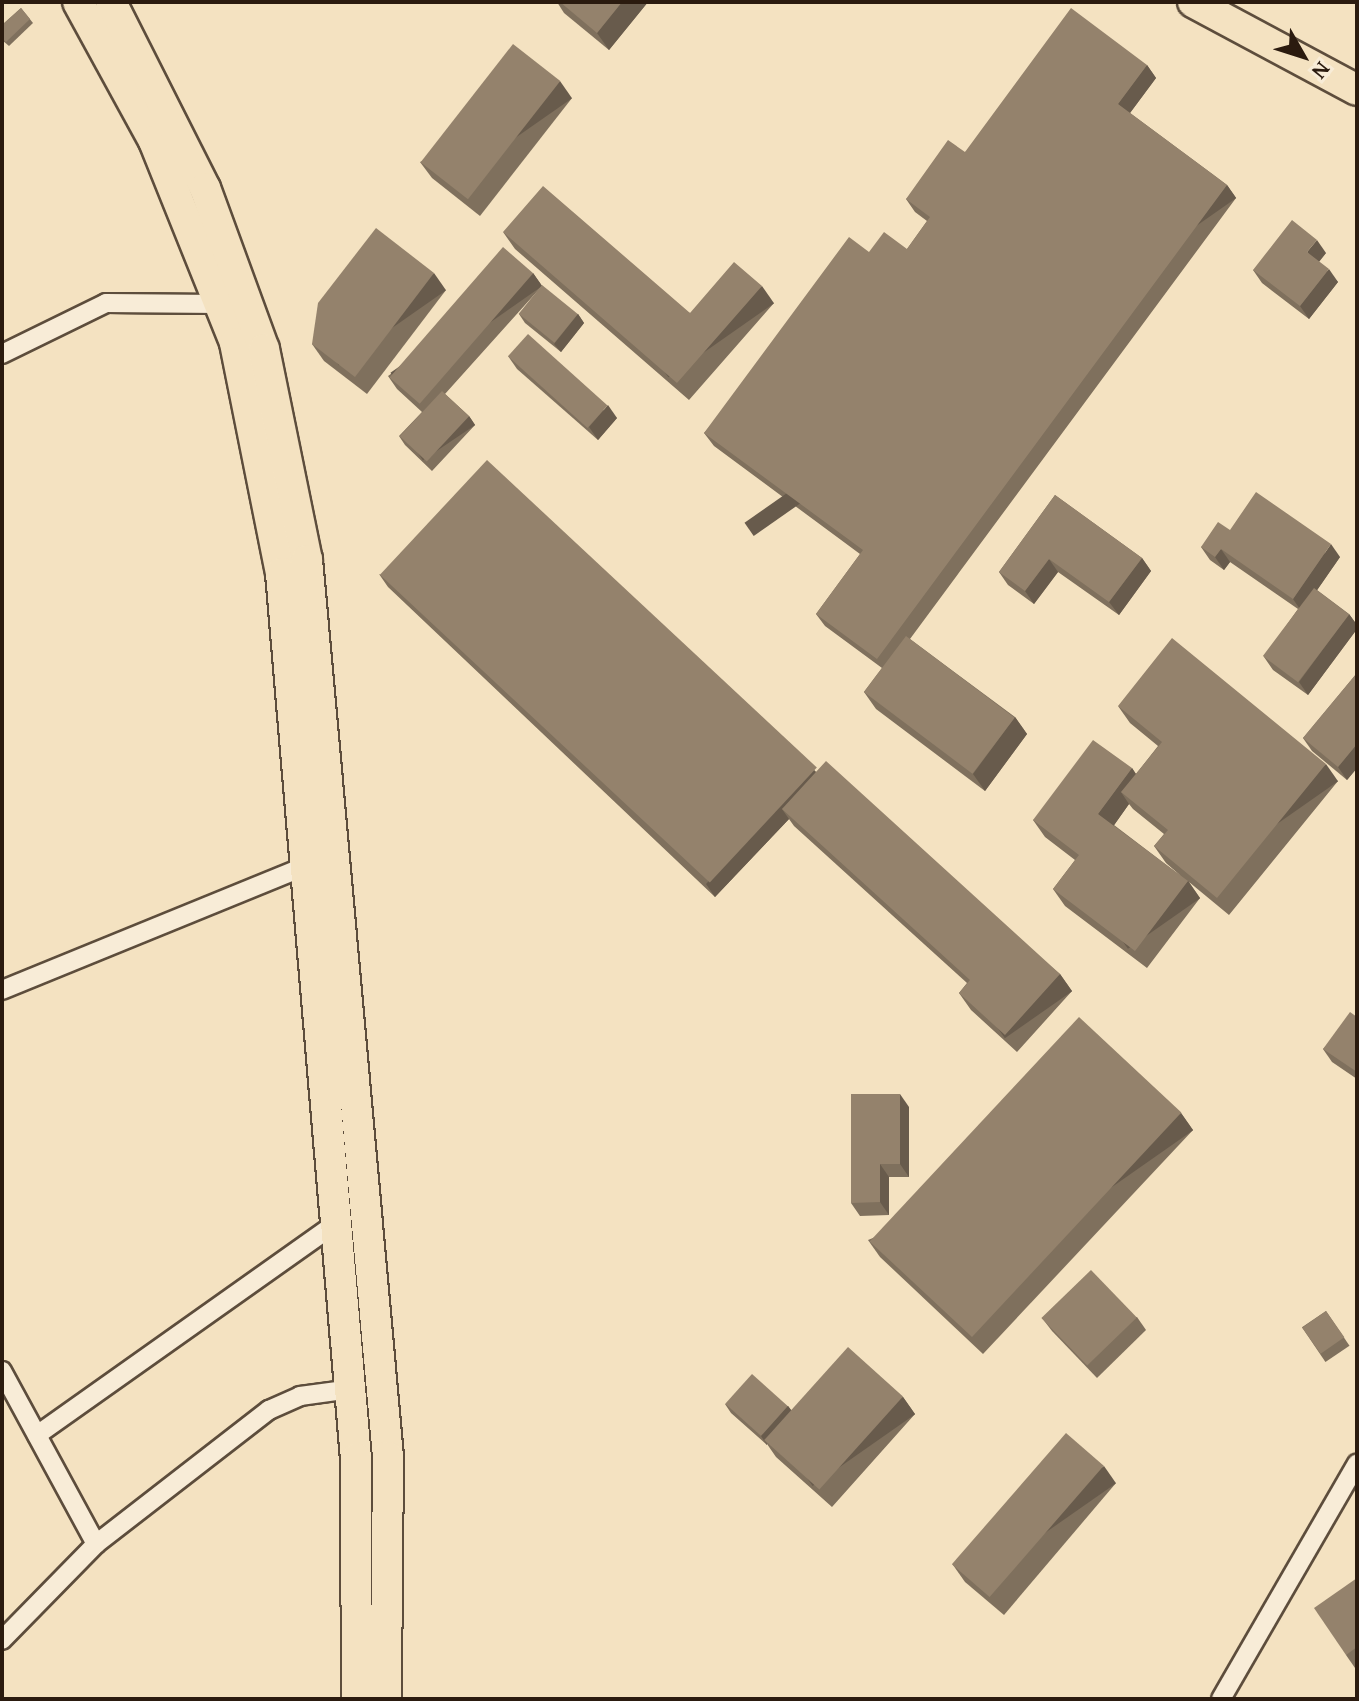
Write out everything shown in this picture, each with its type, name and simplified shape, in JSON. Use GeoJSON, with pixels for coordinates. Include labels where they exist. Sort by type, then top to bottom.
{"type":"FeatureCollection","features":[{"type":"Feature","properties":{"kind":"main road"},"geometry":{"type":"LineString","coordinates":[[78,2],[154,141],[239,357],[281,573],[339,1221],[357,1473],[357,1699]]}},
{"type":"Feature","properties":{"kind":"main road"},"geometry":{"type":"LineString","coordinates":[[111,2],[205,188],[264,349],[307,560],[324,711],[388,1457],[386,1699]]}},
{"type":"Feature","properties":{"kind":"main road"},"geometry":{"type":"LineString","coordinates":[[1193,2],[1357,90]]}},
{"type":"Feature","properties":{"kind":"main road"},"geometry":{"type":"LineString","coordinates":[[295,717],[324,711]]}},
{"type":"Feature","properties":{"kind":"street"},"geometry":{"type":"LineString","coordinates":[[2,354],[106,303],[219,304]]}},
{"type":"Feature","properties":{"kind":"street"},"geometry":{"type":"LineString","coordinates":[[2,990],[308,865]]}},
{"type":"Feature","properties":{"kind":"street"},"geometry":{"type":"LineString","coordinates":[[37,1435],[339,1221]]}},
{"type":"Feature","properties":{"kind":"street"},"geometry":{"type":"LineString","coordinates":[[2,1371],[96,1544]]}},
{"type":"Feature","properties":{"kind":"street"},"geometry":{"type":"LineString","coordinates":[[2,1640],[96,1544],[269,1410],[300,1396],[351,1389]]}},
{"type":"Feature","properties":{"kind":"street"},"geometry":{"type":"LineString","coordinates":[[1221,1699],[1357,1463]]}},
{"type":"Feature","properties":{"kind":"building"},"geometry":{"type":"Polygon","coordinates":[[[560,2],[622,2],[597,33],[560,2]]]}},
{"type":"Feature","properties":{"kind":"building"},"geometry":{"type":"Polygon","coordinates":[[[21,8],[30,19],[6,42],[2,39],[2,25],[21,8]]]}},
{"type":"Feature","properties":{"kind":"building"},"geometry":{"type":"Polygon","coordinates":[[[1071,8],[1147,65],[1118,104],[1227,185],[877,659],[816,614],[863,550],[704,433],[849,237],[869,252],[884,232],[907,249],[930,217],[906,199],[948,140],[965,152],[1071,8]]]}},
{"type":"Feature","properties":{"kind":"building"},"geometry":{"type":"Polygon","coordinates":[[[513,44],[560,81],[468,199],[421,162],[513,44]]]}},
{"type":"Feature","properties":{"kind":"building"},"geometry":{"type":"Polygon","coordinates":[[[543,186],[690,313],[734,262],[762,286],[677,383],[503,232],[543,186]]]}},
{"type":"Feature","properties":{"kind":"building"},"geometry":{"type":"Polygon","coordinates":[[[1292,220],[1317,240],[1307,252],[1329,269],[1300,306],[1253,270],[1292,220]]]}},
{"type":"Feature","properties":{"kind":"building"},"geometry":{"type":"Polygon","coordinates":[[[376,228],[434,273],[355,377],[312,344],[318,303],[376,228]]]}},
{"type":"Feature","properties":{"kind":"building"},"geometry":{"type":"Polygon","coordinates":[[[503,247],[533,273],[420,404],[390,378],[503,247]]]}},
{"type":"Feature","properties":{"kind":"building"},"geometry":{"type":"Polygon","coordinates":[[[542,285],[578,314],[554,343],[519,314],[542,285]]]}},
{"type":"Feature","properties":{"kind":"building"},"geometry":{"type":"Polygon","coordinates":[[[528,334],[608,406],[587,428],[508,356],[528,334]]]}},
{"type":"Feature","properties":{"kind":"building"},"geometry":{"type":"Polygon","coordinates":[[[442,391],[469,416],[427,462],[400,436],[442,391]]]}},
{"type":"Feature","properties":{"kind":"building"},"geometry":{"type":"Polygon","coordinates":[[[487,460],[817,768],[710,882],[380,575],[487,460]]]}},
{"type":"Feature","properties":{"kind":"building"},"geometry":{"type":"Polygon","coordinates":[[[1256,492],[1331,544],[1293,599],[1221,549],[1215,557],[1201,547],[1218,522],[1230,530],[1256,492]]]}},
{"type":"Feature","properties":{"kind":"building"},"geometry":{"type":"Polygon","coordinates":[[[1055,495],[1142,558],[1109,602],[1049,559],[1025,591],[999,572],[1055,495]]]}},
{"type":"Feature","properties":{"kind":"building"},"geometry":{"type":"Polygon","coordinates":[[[1314,588],[1349,614],[1298,682],[1263,656],[1314,588]]]}},
{"type":"Feature","properties":{"kind":"building"},"geometry":{"type":"Polygon","coordinates":[[[906,636],[1015,718],[972,774],[864,692],[906,636]]]}},
{"type":"Feature","properties":{"kind":"building"},"geometry":{"type":"Polygon","coordinates":[[[1172,638],[1326,764],[1217,898],[1154,846],[1168,830],[1121,792],[1162,742],[1118,706],[1172,638]]]}},
{"type":"Feature","properties":{"kind":"building"},"geometry":{"type":"Polygon","coordinates":[[[1357,673],[1357,744],[1338,767],[1303,738],[1357,673]]]}},
{"type":"Feature","properties":{"kind":"building"},"geometry":{"type":"Polygon","coordinates":[[[1093,740],[1132,768],[1098,814],[1188,881],[1135,951],[1053,889],[1079,855],[1033,820],[1093,740]]]}},
{"type":"Feature","properties":{"kind":"building"},"geometry":{"type":"Polygon","coordinates":[[[826,761],[1060,974],[1005,1035],[959,993],[970,980],[782,809],[826,761]]]}},
{"type":"Feature","properties":{"kind":"building"},"geometry":{"type":"Polygon","coordinates":[[[1350,1012],[1357,1017],[1357,1072],[1323,1049],[1350,1012]]]}},
{"type":"Feature","properties":{"kind":"building"},"geometry":{"type":"Polygon","coordinates":[[[1079,1017],[1181,1112],[972,1337],[870,1242],[1079,1017]]]}},
{"type":"Feature","properties":{"kind":"building"},"geometry":{"type":"Polygon","coordinates":[[[851,1094],[900,1094],[900,1164],[880,1164],[880,1202],[851,1203],[851,1094]]]}},
{"type":"Feature","properties":{"kind":"building"},"geometry":{"type":"Polygon","coordinates":[[[1091,1270],[1137,1317],[1087,1365],[1041,1318],[1091,1270]]]}},
{"type":"Feature","properties":{"kind":"building"},"geometry":{"type":"Polygon","coordinates":[[[1326,1311],[1344,1337],[1321,1354],[1302,1328],[1326,1311]]]}},
{"type":"Feature","properties":{"kind":"building"},"geometry":{"type":"Polygon","coordinates":[[[848,1347],[903,1397],[819,1489],[764,1440],[848,1347]]]}},
{"type":"Feature","properties":{"kind":"building"},"geometry":{"type":"Polygon","coordinates":[[[752,1374],[788,1406],[761,1436],[725,1404],[752,1374]]]}},
{"type":"Feature","properties":{"kind":"building"},"geometry":{"type":"Polygon","coordinates":[[[1066,1433],[1104,1466],[990,1597],[952,1564],[1066,1433]]]}},
{"type":"Feature","properties":{"kind":"building"},"geometry":{"type":"Polygon","coordinates":[[[1357,1578],[1357,1647],[1346,1655],[1314,1608],[1357,1578]]]}}]}
